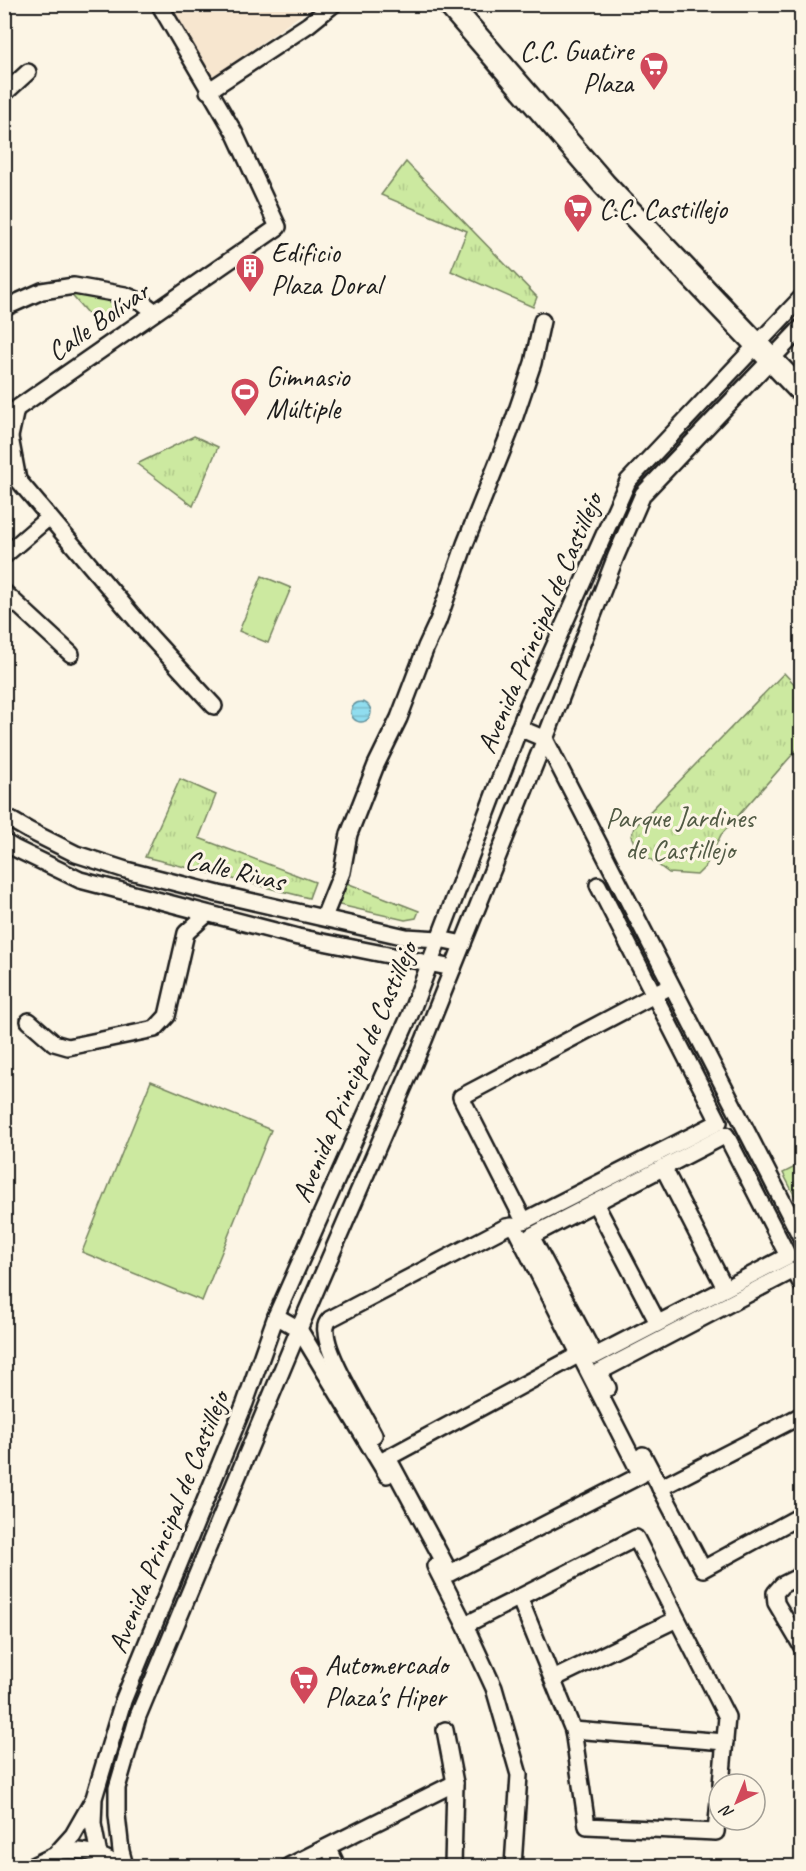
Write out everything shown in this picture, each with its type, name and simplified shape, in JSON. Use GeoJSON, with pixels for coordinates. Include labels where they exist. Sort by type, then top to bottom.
{"type":"FeatureCollection","features":[{"type":"Feature","properties":{"kind":"main road"},"geometry":{"type":"LineString","coordinates":[[449,4],[604,184],[801,392]]}},
{"type":"Feature","properties":{"kind":"street","name":"Calle Bolívar"},"geometry":{"type":"LineString","coordinates":[[159,4],[234,132],[278,227],[16,409],[10,437],[18,480],[149,635],[214,706]]}},
{"type":"Feature","properties":{"kind":"street"},"geometry":{"type":"LineString","coordinates":[[211,96],[334,4]]}},
{"type":"Feature","properties":{"kind":"street"},"geometry":{"type":"LineString","coordinates":[[4,94],[28,72]]}},
{"type":"Feature","properties":{"kind":"street"},"geometry":{"type":"LineString","coordinates":[[4,308],[42,291],[74,286],[125,295],[142,302],[156,312]]}},
{"type":"Feature","properties":{"kind":"street"},"geometry":{"type":"LineString","coordinates":[[764,352],[801,297]]}},
{"type":"Feature","properties":{"kind":"street"},"geometry":{"type":"LineString","coordinates":[[324,917],[342,873],[349,834],[438,621],[465,544],[509,434],[533,363],[542,321]]}},
{"type":"Feature","properties":{"kind":"street"},"geometry":{"type":"LineString","coordinates":[[764,352],[801,327]]}},
{"type":"Feature","properties":{"kind":"street","name":"Avenida Principal de Castillejo"},"geometry":{"type":"LineString","coordinates":[[100,1861],[93,1824],[94,1798],[123,1701],[245,1403],[276,1316],[410,1015],[519,728],[628,481],[764,352]]}},
{"type":"Feature","properties":{"kind":"street","name":"Avenida Principal de Castillejo"},"geometry":{"type":"LineString","coordinates":[[125,1866],[120,1839],[117,1788],[135,1726],[299,1329],[419,1051],[643,494],[764,352]]}},
{"type":"Feature","properties":{"kind":"street"},"geometry":{"type":"LineString","coordinates":[[4,556],[49,517]]}},
{"type":"Feature","properties":{"kind":"street"},"geometry":{"type":"LineString","coordinates":[[4,592],[71,654]]}},
{"type":"Feature","properties":{"kind":"street"},"geometry":{"type":"LineString","coordinates":[[519,728],[545,739],[801,1239]]}},
{"type":"Feature","properties":{"kind":"street","name":"Calle Rivas"},"geometry":{"type":"LineString","coordinates":[[4,816],[76,854],[126,870],[406,937],[439,939],[462,944]]}},
{"type":"Feature","properties":{"kind":"street","name":"Calle Rivas"},"geometry":{"type":"LineString","coordinates":[[4,842],[80,880],[298,937],[453,968]]}},
{"type":"Feature","properties":{"kind":"street"},"geometry":{"type":"LineString","coordinates":[[598,885],[654,995],[719,1122],[524,1221],[461,1096],[654,995],[671,986]]}},
{"type":"Feature","properties":{"kind":"street"},"geometry":{"type":"LineString","coordinates":[[190,909],[193,887]]}},
{"type":"Feature","properties":{"kind":"street"},"geometry":{"type":"LineString","coordinates":[[174,905],[186,933]]}},
{"type":"Feature","properties":{"kind":"street"},"geometry":{"type":"LineString","coordinates":[[29,1021],[54,1043],[68,1047],[155,1029],[167,1016],[186,933],[207,914]]}},
{"type":"Feature","properties":{"kind":"street"},"geometry":{"type":"LineString","coordinates":[[726,1135],[753,1187],[788,1256],[594,1356],[531,1236],[726,1135]]}},
{"type":"Feature","properties":{"kind":"street"},"geometry":{"type":"LineString","coordinates":[[663,1167],[725,1287]]}},
{"type":"Feature","properties":{"kind":"street"},"geometry":{"type":"LineString","coordinates":[[753,1187],[770,1178]]}},
{"type":"Feature","properties":{"kind":"street"},"geometry":{"type":"LineString","coordinates":[[761,1203],[778,1195]]}},
{"type":"Feature","properties":{"kind":"street"},"geometry":{"type":"LineString","coordinates":[[595,1203],[658,1323]]}},
{"type":"Feature","properties":{"kind":"street"},"geometry":{"type":"LineString","coordinates":[[276,1316],[299,1329],[384,1460],[450,1573],[641,1475],[513,1226],[361,1302],[326,1323],[326,1333],[334,1359],[374,1435]]}},
{"type":"Feature","properties":{"kind":"street"},"geometry":{"type":"LineString","coordinates":[[801,1285],[794,1270],[599,1372],[703,1569],[801,1515]]}},
{"type":"Feature","properties":{"kind":"street"},"geometry":{"type":"LineString","coordinates":[[384,1460],[580,1354]]}},
{"type":"Feature","properties":{"kind":"street"},"geometry":{"type":"LineString","coordinates":[[660,1488],[801,1415]]}},
{"type":"Feature","properties":{"kind":"street"},"geometry":{"type":"LineString","coordinates":[[384,1460],[494,1688],[519,1775],[513,1866]]}},
{"type":"Feature","properties":{"kind":"street"},"geometry":{"type":"LineString","coordinates":[[465,1624],[636,1538],[727,1717],[722,1772]]}},
{"type":"Feature","properties":{"kind":"street"},"geometry":{"type":"LineString","coordinates":[[801,1575],[782,1585],[775,1593],[776,1603],[801,1647]]}},
{"type":"Feature","properties":{"kind":"street"},"geometry":{"type":"LineString","coordinates":[[519,1597],[573,1730],[586,1826],[707,1832]]}},
{"type":"Feature","properties":{"kind":"street"},"geometry":{"type":"LineString","coordinates":[[553,1679],[678,1620]]}},
{"type":"Feature","properties":{"kind":"street"},"geometry":{"type":"LineString","coordinates":[[573,1730],[725,1742]]}},
{"type":"Feature","properties":{"kind":"street"},"geometry":{"type":"LineString","coordinates":[[445,1731],[455,1783],[453,1866]]}},
{"type":"Feature","properties":{"kind":"street"},"geometry":{"type":"LineString","coordinates":[[289,1866],[455,1783]]}},
{"type":"Feature","properties":{"kind":"street"},"geometry":{"type":"LineString","coordinates":[[32,1866],[56,1855],[73,1836],[94,1798]]}},
{"type":"Feature","properties":{"kind":"street"},"geometry":{"type":"LineString","coordinates":[[328,1847],[337,1866]]}},
{"type":"Feature","properties":{"kind":"street"},"geometry":{"type":"LineString","coordinates":[[58,1851],[69,1850],[100,1861],[108,1859],[118,1866]]}},
{"type":"Feature","properties":{"kind":"shaded area"},"geometry":{"type":"Polygon","coordinates":[[[167,5],[315,5],[209,80],[167,5]]]}},
{"type":"Feature","properties":{"kind":"green space"},"geometry":{"type":"Polygon","coordinates":[[[406,162],[537,297],[533,307],[451,271],[467,231],[381,195],[406,162]]]}},
{"type":"Feature","properties":{"kind":"green space"},"geometry":{"type":"Polygon","coordinates":[[[69,292],[127,301],[94,321],[69,292]]]}},
{"type":"Feature","properties":{"kind":"green space"},"geometry":{"type":"Polygon","coordinates":[[[194,436],[218,447],[193,506],[137,464],[194,436]]]}},
{"type":"Feature","properties":{"kind":"green space"},"geometry":{"type":"Polygon","coordinates":[[[262,576],[291,588],[268,643],[239,631],[262,576]]]}},
{"type":"Feature","properties":{"kind":"green space","name":"Parque Jardines de Castillejo"},"geometry":{"type":"Polygon","coordinates":[[[784,673],[801,691],[801,745],[721,835],[705,867],[697,875],[669,873],[637,849],[631,836],[634,828],[784,673]]]}},
{"type":"Feature","properties":{"kind":"green space"},"geometry":{"type":"Polygon","coordinates":[[[180,779],[216,795],[199,838],[315,882],[309,898],[145,857],[180,779]]]}},
{"type":"Feature","properties":{"kind":"green space"},"geometry":{"type":"Polygon","coordinates":[[[344,882],[419,911],[416,918],[405,920],[335,904],[344,882]]]}},
{"type":"Feature","properties":{"kind":"green space"},"geometry":{"type":"Polygon","coordinates":[[[151,1081],[271,1130],[202,1301],[82,1252],[151,1081]]]}},
{"type":"Feature","properties":{"kind":"green space"},"geometry":{"type":"Polygon","coordinates":[[[801,1164],[801,1208],[783,1173],[801,1164]]]}},
{"type":"Feature","properties":{"kind":"water"},"geometry":{"type":"Polygon","coordinates":[[[361,702],[368,705],[371,712],[368,719],[361,722],[354,719],[351,712],[354,705],[361,702]]]}},
{"type":"Feature","properties":{"kind":"place","name":"C.C. Guatire Plaza"},"geometry":{"type":"Point","coordinates":[654,92]}},
{"type":"Feature","properties":{"kind":"place","name":"C.C. Castillejo"},"geometry":{"type":"Point","coordinates":[578,234]}},
{"type":"Feature","properties":{"kind":"place","name":"Edificio Plaza Doral"},"geometry":{"type":"Point","coordinates":[250,294]}},
{"type":"Feature","properties":{"kind":"place","name":"Gimnasio Múltiple"},"geometry":{"type":"Point","coordinates":[245,418]}},
{"type":"Feature","properties":{"kind":"place","name":"Automercado Plaza's Hiper"},"geometry":{"type":"Point","coordinates":[304,1706]}}]}
